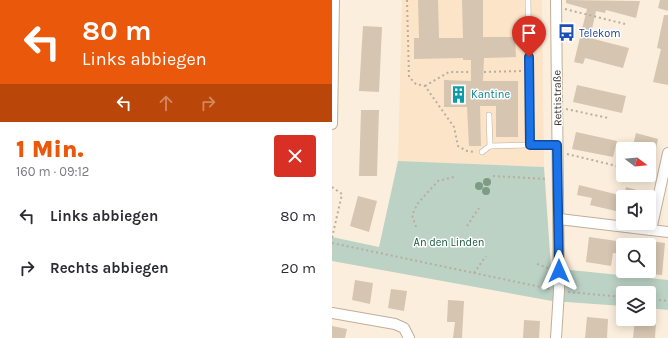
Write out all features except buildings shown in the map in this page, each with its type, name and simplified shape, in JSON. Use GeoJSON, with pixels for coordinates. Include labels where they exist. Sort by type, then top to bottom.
{"type":"FeatureCollection","features":[{"type":"Feature","properties":{"kind":"street"},"geometry":{"type":"LineString","coordinates":[[332,124],[334,0]]}},
{"type":"Feature","properties":{"kind":"street","name":"Rettistraße"},"geometry":{"type":"LineString","coordinates":[[556,5],[559,219],[559,291],[556,338]]}},
{"type":"Feature","properties":{"kind":"street"},"geometry":{"type":"LineString","coordinates":[[656,207],[668,153]]}},
{"type":"Feature","properties":{"kind":"street"},"geometry":{"type":"LineString","coordinates":[[559,219],[616,226]]}},
{"type":"Feature","properties":{"kind":"street"},"geometry":{"type":"LineString","coordinates":[[651,230],[668,232]]}},
{"type":"Feature","properties":{"kind":"street"},"geometry":{"type":"LineString","coordinates":[[332,313],[395,324],[404,328],[409,338]]}},
{"type":"Feature","properties":{"kind":"lane"},"geometry":{"type":"LineString","coordinates":[[528,0],[530,145]]}},
{"type":"Feature","properties":{"kind":"lane"},"geometry":{"type":"LineString","coordinates":[[489,115],[490,146]]}},
{"type":"Feature","properties":{"kind":"lane"},"geometry":{"type":"LineString","coordinates":[[482,152],[490,146],[530,145],[557,150]]}},
{"type":"Feature","properties":{"kind":"path"},"geometry":{"type":"LineString","coordinates":[[407,0],[409,77],[416,84],[425,86],[449,72],[469,72]]}},
{"type":"Feature","properties":{"kind":"path"},"geometry":{"type":"LineString","coordinates":[[556,5],[565,9],[625,24]]}},
{"type":"Feature","properties":{"kind":"path"},"geometry":{"type":"LineString","coordinates":[[484,72],[529,71]]}},
{"type":"Feature","properties":{"kind":"path"},"geometry":{"type":"LineString","coordinates":[[425,86],[454,128],[458,146],[467,152],[482,152]]}},
{"type":"Feature","properties":{"kind":"path"},"geometry":{"type":"LineString","coordinates":[[557,109],[566,109],[608,118]]}},
{"type":"Feature","properties":{"kind":"path"},"geometry":{"type":"LineString","coordinates":[[557,150],[566,154],[616,166]]}},
{"type":"Feature","properties":{"kind":"path"},"geometry":{"type":"LineString","coordinates":[[493,176],[540,178]]}},
{"type":"Feature","properties":{"kind":"path"},"geometry":{"type":"LineString","coordinates":[[416,227],[412,215],[418,203],[438,181],[454,177]]}},
{"type":"Feature","properties":{"kind":"path"},"geometry":{"type":"LineString","coordinates":[[332,187],[342,194],[332,238]]}},
{"type":"Feature","properties":{"kind":"path"},"geometry":{"type":"LineString","coordinates":[[467,226],[480,208]]}},
{"type":"Feature","properties":{"kind":"path"},"geometry":{"type":"LineString","coordinates":[[332,243],[559,291],[616,296]]}},
{"type":"Feature","properties":{"kind":"path"},"geometry":{"type":"LineString","coordinates":[[474,273],[486,256]]}},
{"type":"Feature","properties":{"kind":"path"},"geometry":{"type":"LineString","coordinates":[[656,300],[668,301]]}},
{"type":"Feature","properties":{"kind":"shaded area"},"geometry":{"type":"Polygon","coordinates":[[[402,0],[542,0],[544,167],[398,161],[402,0]]]}},
{"type":"Feature","properties":{"kind":"green space","name":"An den Linden"},"geometry":{"type":"Polygon","coordinates":[[[398,161],[544,167],[551,268],[616,275],[616,278],[648,278],[668,280],[668,310],[656,309],[656,286],[616,286],[616,306],[552,301],[332,261],[332,237],[379,247],[398,161]]]}},
{"type":"Feature","properties":{"kind":"place","name":"Telekom"},"geometry":{"type":"Point","coordinates":[566,33]}},
{"type":"Feature","properties":{"kind":"place","name":"Kantine"},"geometry":{"type":"Point","coordinates":[458,94]}},
{"type":"Feature","properties":{"kind":"route"},"geometry":{"type":"LineString","coordinates":[[529,57],[530,145],[557,145],[559,271]]}}]}
